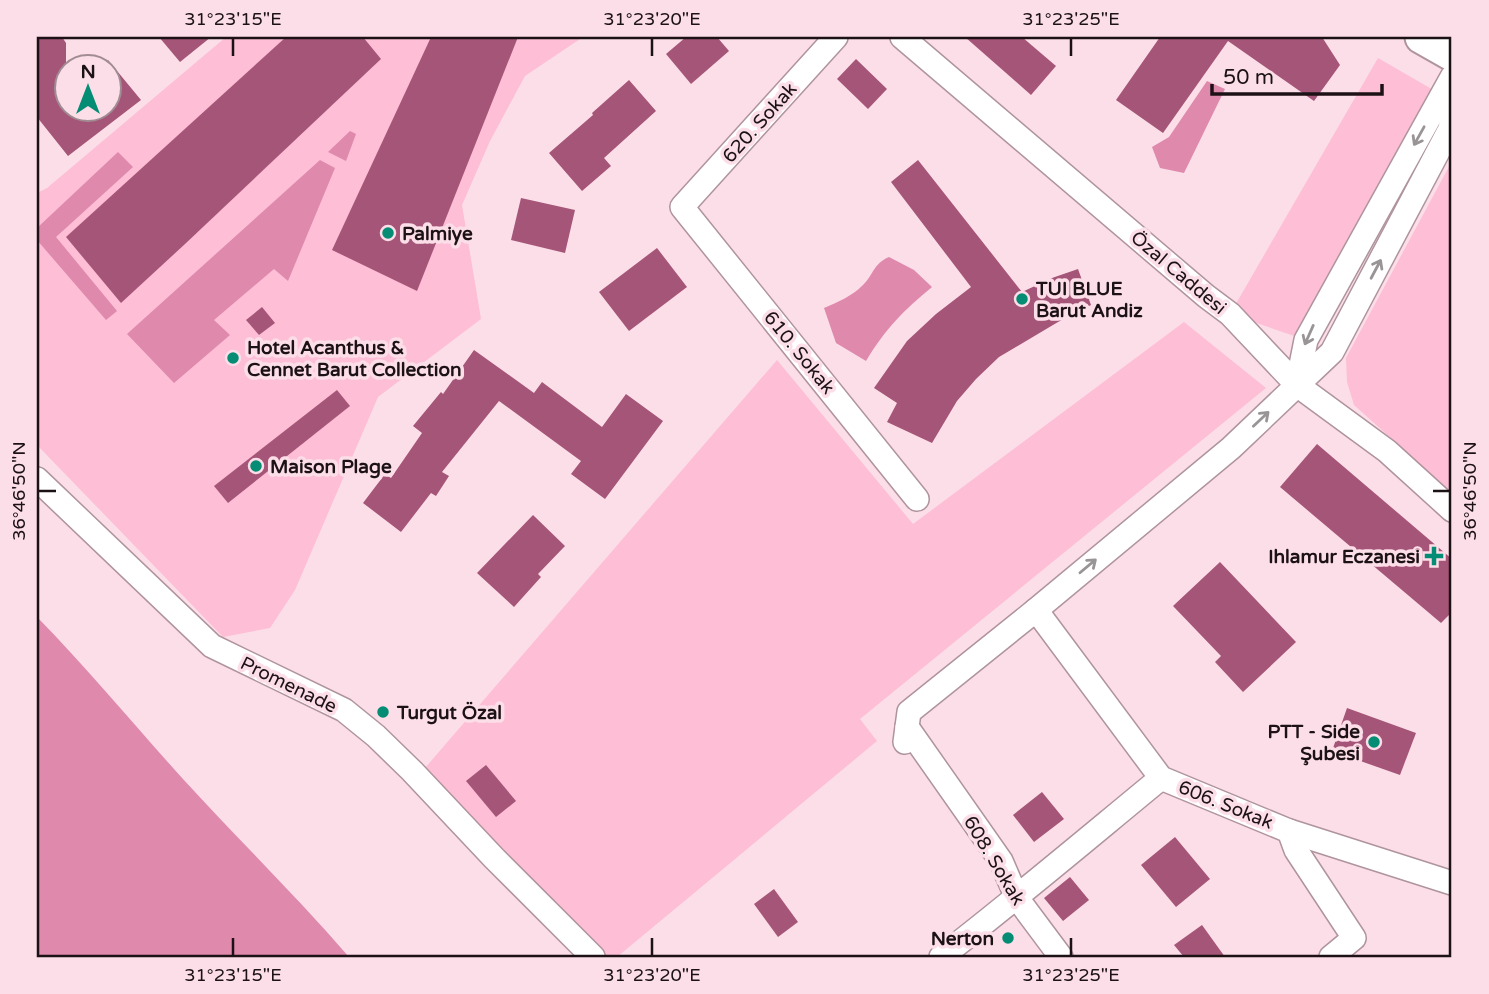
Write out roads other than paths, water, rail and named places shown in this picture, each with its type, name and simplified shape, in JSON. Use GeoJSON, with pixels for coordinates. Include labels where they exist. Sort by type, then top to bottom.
{"type":"FeatureCollection","features":[{"type":"Feature","properties":{"kind":"main road"},"geometry":{"type":"LineString","coordinates":[[1422,37],[1452,54]]}},
{"type":"Feature","properties":{"kind":"street","name":"620. Sokak"},"geometry":{"type":"LineString","coordinates":[[682,207],[835,37]]}},
{"type":"Feature","properties":{"kind":"street","name":"Özal Caddesi"},"geometry":{"type":"LineString","coordinates":[[902,37],[1230,314],[1297,385],[1387,451],[1452,510]]}},
{"type":"Feature","properties":{"kind":"street"},"geometry":{"type":"LineString","coordinates":[[1297,385],[1306,340],[1452,77]]}},
{"type":"Feature","properties":{"kind":"street"},"geometry":{"type":"LineString","coordinates":[[1036,610],[1231,447],[1332,352],[1450,129],[1452,117]]}},
{"type":"Feature","properties":{"kind":"street","name":"610. Sokak"},"geometry":{"type":"LineString","coordinates":[[682,207],[917,499]]}},
{"type":"Feature","properties":{"kind":"street","name":"Promenade"},"geometry":{"type":"LineString","coordinates":[[37,479],[212,646],[344,710],[376,736],[593,957]]}},
{"type":"Feature","properties":{"kind":"street","name":"608. Sokak"},"geometry":{"type":"LineString","coordinates":[[1036,610],[909,712],[906,735],[1001,861],[1017,898],[1061,957]]}},
{"type":"Feature","properties":{"kind":"street","name":"606. Sokak"},"geometry":{"type":"LineString","coordinates":[[1036,610],[1161,778],[1289,831],[1296,850],[1354,938],[1331,957]]}},
{"type":"Feature","properties":{"kind":"street"},"geometry":{"type":"LineString","coordinates":[[942,957],[1161,778]]}},
{"type":"Feature","properties":{"kind":"street"},"geometry":{"type":"LineString","coordinates":[[1289,831],[1452,883]]}},
{"type":"Feature","properties":{"kind":"place","name":"Palmiye"},"geometry":{"type":"Point","coordinates":[388,233]}},
{"type":"Feature","properties":{"kind":"place","name":"TUI BLUE Barut Andiz"},"geometry":{"type":"Point","coordinates":[1022,299]}},
{"type":"Feature","properties":{"kind":"place","name":"Hotel Acanthus & Cennet Barut Collection"},"geometry":{"type":"Point","coordinates":[233,358]}},
{"type":"Feature","properties":{"kind":"place","name":"Maison Plage"},"geometry":{"type":"Point","coordinates":[256,466]}},
{"type":"Feature","properties":{"kind":"place","name":"Ihlamur Eczanesi"},"geometry":{"type":"Point","coordinates":[1434,556]}},
{"type":"Feature","properties":{"kind":"place","name":"Turgut Özal"},"geometry":{"type":"Point","coordinates":[383,712]}},
{"type":"Feature","properties":{"kind":"place","name":"PTT - Side Şubesi"},"geometry":{"type":"Point","coordinates":[1374,742]}},
{"type":"Feature","properties":{"kind":"place","name":"Nerton"},"geometry":{"type":"Point","coordinates":[1008,938]}}]}
